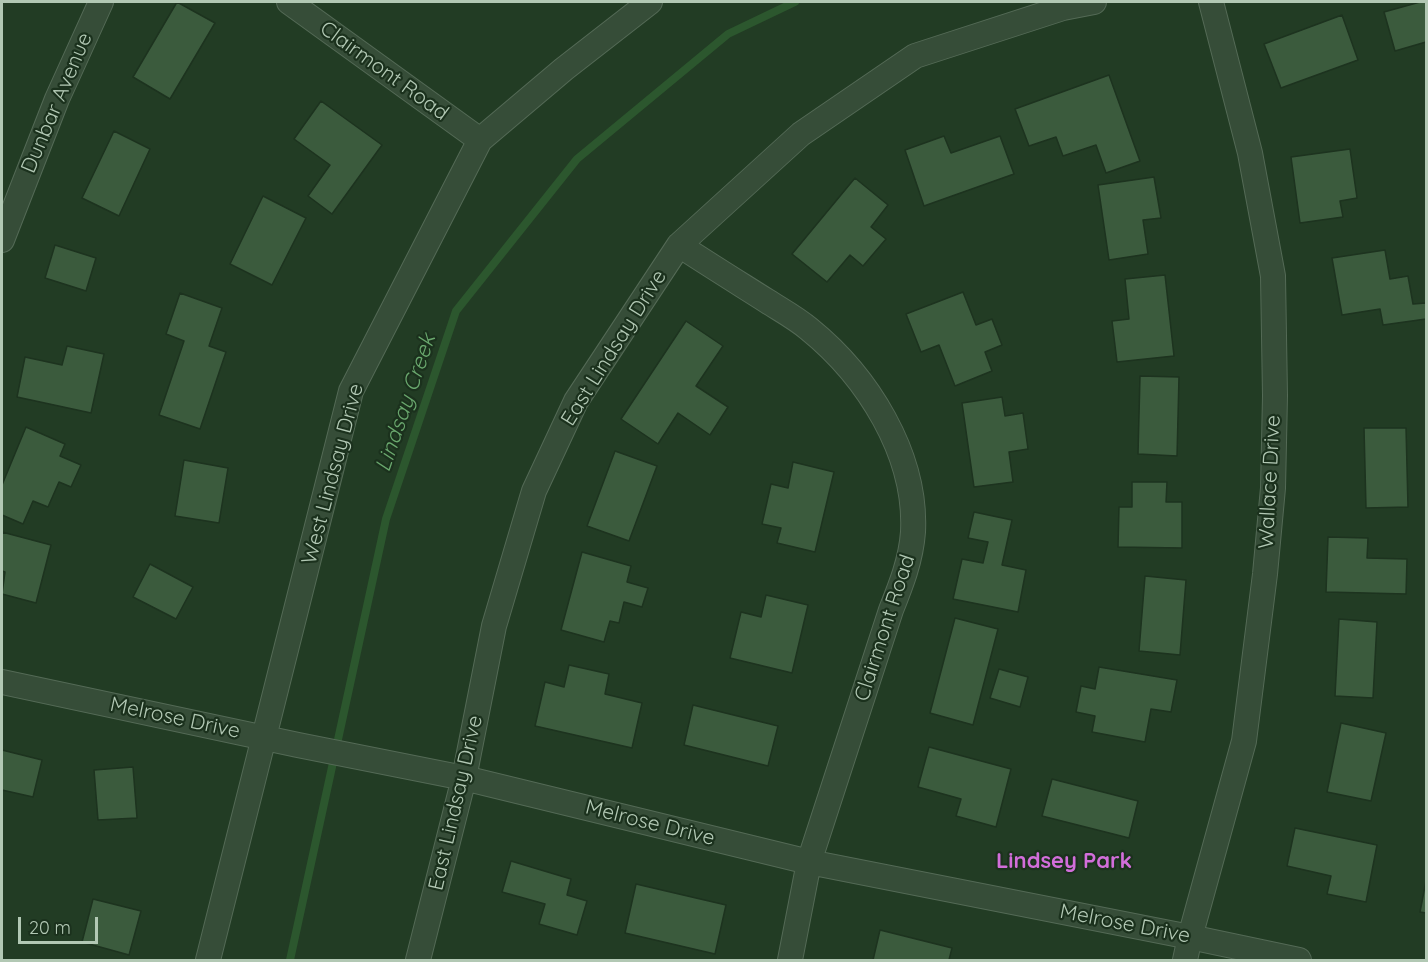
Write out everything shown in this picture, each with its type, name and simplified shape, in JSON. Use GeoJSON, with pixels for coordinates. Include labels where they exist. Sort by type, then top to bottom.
{"type":"FeatureCollection","features":[{"type":"Feature","properties":{"kind":"street","name":"Dunbar Avenue"},"geometry":{"type":"LineString","coordinates":[[2,240],[57,99],[101,2]]}},
{"type":"Feature","properties":{"kind":"street","name":"Clairmont Road"},"geometry":{"type":"LineString","coordinates":[[288,2],[480,140]]}},
{"type":"Feature","properties":{"kind":"street","name":"West Lindsay Drive"},"geometry":{"type":"LineString","coordinates":[[614,31],[629,2]]}},
{"type":"Feature","properties":{"kind":"street","name":"West Lindsay Drive"},"geometry":{"type":"LineString","coordinates":[[208,960],[351,391],[480,140],[564,69],[650,2]]}},
{"type":"Feature","properties":{"kind":"street","name":"East Lindsay Drive"},"geometry":{"type":"LineString","coordinates":[[418,960],[465,778],[494,626],[534,491],[576,401],[679,245],[801,134],[915,56],[1063,8],[1094,2]]}},
{"type":"Feature","properties":{"kind":"street","name":"Wallace Drive"},"geometry":{"type":"LineString","coordinates":[[1185,960],[1244,741],[1272,499],[1275,396],[1273,276],[1250,153],[1211,2]]}},
{"type":"Feature","properties":{"kind":"street","name":"Clairmont Road"},"geometry":{"type":"LineString","coordinates":[[679,245],[807,327],[837,354],[862,384],[883,418],[899,454],[910,492],[913,532],[907,571],[891,610],[809,862],[790,960]]}},
{"type":"Feature","properties":{"kind":"street","name":"Melrose Drive"},"geometry":{"type":"LineString","coordinates":[[2,682],[465,778],[809,862],[1299,960]]}},
{"type":"Feature","properties":{"kind":"building"},"geometry":{"type":"Polygon","coordinates":[[[177,2],[215,23],[170,99],[133,77],[177,2]]]}},
{"type":"Feature","properties":{"kind":"building"},"geometry":{"type":"Polygon","coordinates":[[[1426,2],[1426,42],[1395,51],[1384,12],[1426,2]]]}},
{"type":"Feature","properties":{"kind":"building"},"geometry":{"type":"Polygon","coordinates":[[[1342,15],[1358,60],[1281,88],[1264,44],[1342,15]]]}},
{"type":"Feature","properties":{"kind":"building"},"geometry":{"type":"Polygon","coordinates":[[[1109,75],[1140,161],[1106,173],[1096,145],[1063,156],[1056,137],[1029,146],[1015,109],[1109,75]]]}},
{"type":"Feature","properties":{"kind":"building"},"geometry":{"type":"Polygon","coordinates":[[[321,101],[382,145],[332,214],[308,196],[330,165],[294,139],[321,101]]]}},
{"type":"Feature","properties":{"kind":"building"},"geometry":{"type":"Polygon","coordinates":[[[114,131],[150,149],[119,216],[82,198],[114,131]]]}},
{"type":"Feature","properties":{"kind":"building"},"geometry":{"type":"Polygon","coordinates":[[[944,136],[951,153],[1000,136],[1014,174],[924,206],[905,150],[944,136]]]}},
{"type":"Feature","properties":{"kind":"building"},"geometry":{"type":"Polygon","coordinates":[[[1350,149],[1357,198],[1340,201],[1343,217],[1300,223],[1291,157],[1350,149]]]}},
{"type":"Feature","properties":{"kind":"building"},"geometry":{"type":"Polygon","coordinates":[[[1154,177],[1161,218],[1143,220],[1148,254],[1109,260],[1098,185],[1154,177]]]}},
{"type":"Feature","properties":{"kind":"building"},"geometry":{"type":"Polygon","coordinates":[[[855,178],[888,205],[871,227],[886,239],[863,266],[850,255],[827,282],[792,254],[855,178]]]}},
{"type":"Feature","properties":{"kind":"building"},"geometry":{"type":"Polygon","coordinates":[[[263,196],[306,218],[272,285],[230,264],[263,196]]]}},
{"type":"Feature","properties":{"kind":"building"},"geometry":{"type":"Polygon","coordinates":[[[55,245],[96,258],[86,291],[45,278],[55,245]]]}},
{"type":"Feature","properties":{"kind":"building"},"geometry":{"type":"Polygon","coordinates":[[[1385,250],[1390,279],[1408,276],[1413,304],[1426,303],[1426,319],[1383,325],[1380,309],[1342,315],[1332,258],[1385,250]]]}},
{"type":"Feature","properties":{"kind":"building"},"geometry":{"type":"Polygon","coordinates":[[[1165,275],[1174,356],[1117,362],[1112,321],[1129,319],[1125,279],[1165,275]]]}},
{"type":"Feature","properties":{"kind":"building"},"geometry":{"type":"Polygon","coordinates":[[[963,292],[976,325],[992,319],[1002,345],[985,352],[992,371],[955,386],[939,345],[921,352],[906,314],[963,292]]]}},
{"type":"Feature","properties":{"kind":"building"},"geometry":{"type":"Polygon","coordinates":[[[180,293],[222,308],[209,346],[226,352],[200,429],[159,415],[184,341],[166,334],[180,293]]]}},
{"type":"Feature","properties":{"kind":"building"},"geometry":{"type":"Polygon","coordinates":[[[686,321],[723,346],[696,386],[728,407],[710,435],[678,413],[658,444],[621,419],[686,321]]]}},
{"type":"Feature","properties":{"kind":"building"},"geometry":{"type":"Polygon","coordinates":[[[67,346],[104,354],[91,413],[17,397],[25,357],[62,365],[67,346]]]}},
{"type":"Feature","properties":{"kind":"building"},"geometry":{"type":"Polygon","coordinates":[[[1140,376],[1179,377],[1177,456],[1138,454],[1140,376]]]}},
{"type":"Feature","properties":{"kind":"building"},"geometry":{"type":"Polygon","coordinates":[[[1002,397],[1005,416],[1023,413],[1028,449],[1009,452],[1013,482],[974,487],[962,403],[1002,397]]]}},
{"type":"Feature","properties":{"kind":"building"},"geometry":{"type":"Polygon","coordinates":[[[26,427],[65,444],[60,456],[81,465],[71,487],[59,482],[48,507],[33,501],[23,524],[2,515],[2,485],[26,427]]]}},
{"type":"Feature","properties":{"kind":"building"},"geometry":{"type":"Polygon","coordinates":[[[1364,428],[1406,428],[1408,507],[1366,508],[1364,428]]]}},
{"type":"Feature","properties":{"kind":"building"},"geometry":{"type":"Polygon","coordinates":[[[615,451],[657,466],[629,541],[587,526],[615,451]]]}},
{"type":"Feature","properties":{"kind":"building"},"geometry":{"type":"Polygon","coordinates":[[[184,460],[228,468],[219,523],[175,516],[184,460]]]}},
{"type":"Feature","properties":{"kind":"building"},"geometry":{"type":"Polygon","coordinates":[[[793,462],[834,472],[815,552],[777,543],[781,528],[762,524],[771,484],[788,488],[793,462]]]}},
{"type":"Feature","properties":{"kind":"building"},"geometry":{"type":"Polygon","coordinates":[[[1132,482],[1167,482],[1166,502],[1182,502],[1182,548],[1118,547],[1119,507],[1132,507],[1132,482]]]}},
{"type":"Feature","properties":{"kind":"building"},"geometry":{"type":"Polygon","coordinates":[[[974,512],[1012,520],[1002,565],[1026,570],[1018,612],[953,599],[962,559],[983,563],[988,542],[968,538],[974,512]]]}},
{"type":"Feature","properties":{"kind":"building"},"geometry":{"type":"Polygon","coordinates":[[[2,532],[51,545],[36,603],[2,594],[5,572],[2,571],[2,532]]]}},
{"type":"Feature","properties":{"kind":"building"},"geometry":{"type":"Polygon","coordinates":[[[1328,537],[1368,538],[1367,558],[1407,559],[1406,594],[1326,592],[1328,537]]]}},
{"type":"Feature","properties":{"kind":"building"},"geometry":{"type":"Polygon","coordinates":[[[582,552],[631,566],[627,582],[648,588],[642,607],[624,602],[619,623],[610,621],[604,642],[561,630],[582,552]]]}},
{"type":"Feature","properties":{"kind":"building"},"geometry":{"type":"Polygon","coordinates":[[[150,564],[193,587],[176,619],[133,597],[150,564]]]}},
{"type":"Feature","properties":{"kind":"building"},"geometry":{"type":"Polygon","coordinates":[[[1145,576],[1186,580],[1180,655],[1139,651],[1145,576]]]}},
{"type":"Feature","properties":{"kind":"building"},"geometry":{"type":"Polygon","coordinates":[[[766,595],[808,605],[792,673],[730,658],[741,612],[761,617],[766,595]]]}},
{"type":"Feature","properties":{"kind":"building"},"geometry":{"type":"Polygon","coordinates":[[[955,618],[998,629],[973,725],[930,713],[955,618]]]}},
{"type":"Feature","properties":{"kind":"building"},"geometry":{"type":"Polygon","coordinates":[[[1339,619],[1377,622],[1373,698],[1335,696],[1339,619]]]}},
{"type":"Feature","properties":{"kind":"building"},"geometry":{"type":"Polygon","coordinates":[[[569,665],[609,674],[605,694],[642,703],[632,748],[535,726],[545,682],[564,687],[569,665]]]}},
{"type":"Feature","properties":{"kind":"building"},"geometry":{"type":"Polygon","coordinates":[[[1099,667],[1177,680],[1171,712],[1151,709],[1145,742],[1092,732],[1095,716],[1076,712],[1081,686],[1095,689],[1099,667]]]}},
{"type":"Feature","properties":{"kind":"building"},"geometry":{"type":"Polygon","coordinates":[[[999,669],[1028,677],[1020,707],[990,698],[999,669]]]}},
{"type":"Feature","properties":{"kind":"building"},"geometry":{"type":"Polygon","coordinates":[[[693,705],[778,726],[768,766],[684,745],[693,705]]]}},
{"type":"Feature","properties":{"kind":"building"},"geometry":{"type":"Polygon","coordinates":[[[1341,723],[1386,733],[1371,801],[1327,792],[1341,723]]]}},
{"type":"Feature","properties":{"kind":"building"},"geometry":{"type":"Polygon","coordinates":[[[929,747],[1011,769],[996,827],[956,816],[961,799],[918,787],[929,747]]]}},
{"type":"Feature","properties":{"kind":"building"},"geometry":{"type":"Polygon","coordinates":[[[2,750],[42,760],[33,797],[2,790],[2,750]]]}},
{"type":"Feature","properties":{"kind":"building"},"geometry":{"type":"Polygon","coordinates":[[[133,767],[137,818],[98,820],[94,770],[133,767]]]}},
{"type":"Feature","properties":{"kind":"building"},"geometry":{"type":"Polygon","coordinates":[[[1052,779],[1138,801],[1129,838],[1042,816],[1052,779]]]}},
{"type":"Feature","properties":{"kind":"building"},"geometry":{"type":"Polygon","coordinates":[[[1295,828],[1377,845],[1366,902],[1327,894],[1331,876],[1287,866],[1295,828]]]}},
{"type":"Feature","properties":{"kind":"building"},"geometry":{"type":"Polygon","coordinates":[[[511,861],[571,879],[567,895],[587,901],[577,935],[539,924],[545,904],[502,892],[511,861]]]}},
{"type":"Feature","properties":{"kind":"building"},"geometry":{"type":"Polygon","coordinates":[[[1426,881],[1426,913],[1420,912],[1426,881]]]}},
{"type":"Feature","properties":{"kind":"building"},"geometry":{"type":"Polygon","coordinates":[[[636,884],[726,905],[715,954],[625,933],[636,884]]]}},
{"type":"Feature","properties":{"kind":"building"},"geometry":{"type":"Polygon","coordinates":[[[93,899],[141,911],[129,955],[82,942],[93,899]]]}},
{"type":"Feature","properties":{"kind":"building"},"geometry":{"type":"Polygon","coordinates":[[[880,930],[952,948],[949,960],[873,960],[880,930]]]}},
{"type":"Feature","properties":{"kind":"waterway","name":"Lindsay Creek"},"geometry":{"type":"LineString","coordinates":[[290,960],[386,519],[456,311],[577,159],[728,34],[795,2]]}},
{"type":"Feature","properties":{"kind":"district","name":"Lindsey Park"},"geometry":{"type":"Point","coordinates":[1064,861]}}]}
